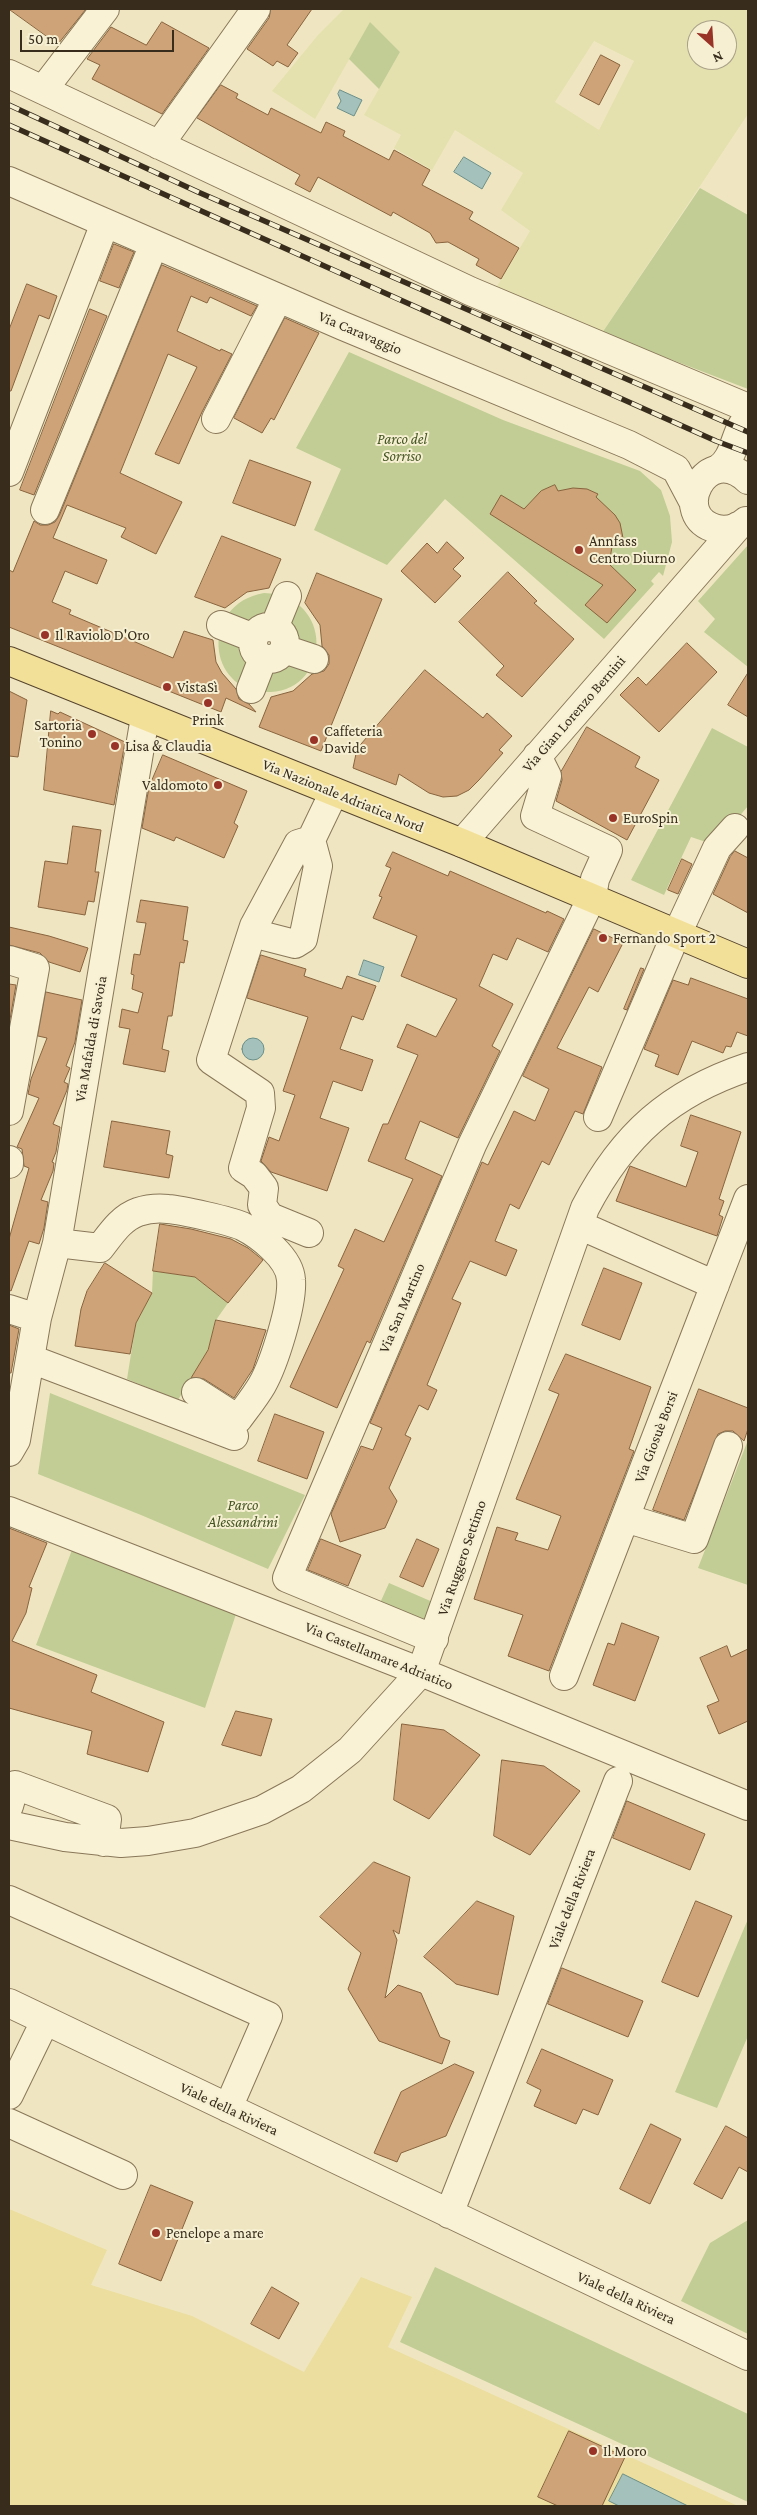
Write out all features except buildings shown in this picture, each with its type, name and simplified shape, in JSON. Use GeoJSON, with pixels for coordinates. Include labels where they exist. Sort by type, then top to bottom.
{"type":"FeatureCollection","features":[{"type":"Feature","properties":{"kind":"main road","name":"Via Nazionale Adriatica Nord"},"geometry":{"type":"LineString","coordinates":[[9,662],[462,843],[748,964]]}},
{"type":"Feature","properties":{"kind":"street"},"geometry":{"type":"LineString","coordinates":[[43,90],[105,9]]}},
{"type":"Feature","properties":{"kind":"street"},"geometry":{"type":"LineString","coordinates":[[159,145],[256,9]]}},
{"type":"Feature","properties":{"kind":"street"},"geometry":{"type":"LineString","coordinates":[[9,74],[470,291],[748,408]]}},
{"type":"Feature","properties":{"kind":"street","name":"Via Caravaggio"},"geometry":{"type":"LineString","coordinates":[[9,181],[278,298],[629,445],[670,464],[680,476],[697,510]]}},
{"type":"Feature","properties":{"kind":"street"},"geometry":{"type":"LineString","coordinates":[[9,472],[105,223]]}},
{"type":"Feature","properties":{"kind":"street"},"geometry":{"type":"LineString","coordinates":[[45,510],[154,244]]}},
{"type":"Feature","properties":{"kind":"street"},"geometry":{"type":"LineString","coordinates":[[216,419],[278,298]]}},
{"type":"Feature","properties":{"kind":"street"},"geometry":{"type":"LineString","coordinates":[[738,472],[743,423],[748,418]]}},
{"type":"Feature","properties":{"kind":"street","name":"Via Gian Lorenzo Bernini"},"geometry":{"type":"LineString","coordinates":[[685,585],[697,549],[698,484],[709,473],[738,472]]}},
{"type":"Feature","properties":{"kind":"street"},"geometry":{"type":"LineString","coordinates":[[697,510],[708,526],[720,529],[745,521]]}},
{"type":"Feature","properties":{"kind":"street","name":"Via Gian Lorenzo Bernini"},"geometry":{"type":"LineString","coordinates":[[462,843],[685,585],[745,521]]}},
{"type":"Feature","properties":{"kind":"street"},"geometry":{"type":"LineString","coordinates":[[251,689],[287,596]]}},
{"type":"Feature","properties":{"kind":"street"},"geometry":{"type":"LineString","coordinates":[[221,625],[314,659]]}},
{"type":"Feature","properties":{"kind":"street","name":"Via Mafalda di Savoia"},"geometry":{"type":"LineString","coordinates":[[9,1452],[16,1440],[37,1318],[57,1243],[145,717]]}},
{"type":"Feature","properties":{"kind":"street"},"geometry":{"type":"LineString","coordinates":[[537,756],[547,776],[535,816],[608,850],[595,879],[592,897]]}},
{"type":"Feature","properties":{"kind":"street"},"geometry":{"type":"LineString","coordinates":[[254,926],[256,934],[295,944],[303,939],[318,866],[311,840],[334,792]]}},
{"type":"Feature","properties":{"kind":"street"},"geometry":{"type":"LineString","coordinates":[[598,1117],[677,934],[717,848],[735,828]]}},
{"type":"Feature","properties":{"kind":"street"},"geometry":{"type":"LineString","coordinates":[[309,1232],[270,1217],[262,1205],[264,1188],[254,1175],[243,1168],[261,1108],[260,1093],[210,1060],[254,926],[298,844],[311,840]]}},
{"type":"Feature","properties":{"kind":"street","name":"Via San Martino"},"geometry":{"type":"LineString","coordinates":[[434,1639],[287,1578],[472,1145],[592,897]]}},
{"type":"Feature","properties":{"kind":"street"},"geometry":{"type":"LineString","coordinates":[[9,960],[35,968],[9,1111]]}},
{"type":"Feature","properties":{"kind":"street","name":"Via Ruggero Settimo"},"geometry":{"type":"LineString","coordinates":[[9,1825],[32,1832],[104,1842],[148,1841],[195,1833],[301,1789],[350,1750],[421,1672],[582,1216],[603,1174],[642,1127],[664,1109],[726,1075],[748,1067]]}},
{"type":"Feature","properties":{"kind":"street","name":"Via Giosuè Borsi"},"geometry":{"type":"LineString","coordinates":[[564,1676],[748,1199]]}},
{"type":"Feature","properties":{"kind":"street"},"geometry":{"type":"LineString","coordinates":[[57,1243],[100,1248],[122,1221],[148,1209],[168,1208],[241,1226],[266,1242],[285,1262],[292,1279],[290,1302],[263,1384],[238,1420],[196,1392]]}},
{"type":"Feature","properties":{"kind":"street"},"geometry":{"type":"LineString","coordinates":[[586,1228],[715,1285]]}},
{"type":"Feature","properties":{"kind":"street"},"geometry":{"type":"LineString","coordinates":[[9,1309],[37,1318]]}},
{"type":"Feature","properties":{"kind":"street"},"geometry":{"type":"LineString","coordinates":[[31,1359],[234,1436]]}},
{"type":"Feature","properties":{"kind":"street"},"geometry":{"type":"LineString","coordinates":[[625,1518],[694,1539],[728,1446]]}},
{"type":"Feature","properties":{"kind":"street","name":"Via Castellamare Adriatico"},"geometry":{"type":"LineString","coordinates":[[9,1511],[421,1672],[748,1806]]}},
{"type":"Feature","properties":{"kind":"street","name":"Viale della Riviera"},"geometry":{"type":"LineString","coordinates":[[449,2214],[618,1781]]}},
{"type":"Feature","properties":{"kind":"street"},"geometry":{"type":"LineString","coordinates":[[9,1806],[16,1785],[107,1819],[104,1842]]}},
{"type":"Feature","properties":{"kind":"street"},"geometry":{"type":"LineString","coordinates":[[9,1900],[268,2016],[228,2108]]}},
{"type":"Feature","properties":{"kind":"street","name":"Viale della Riviera"},"geometry":{"type":"LineString","coordinates":[[9,2003],[748,2356]]}},
{"type":"Feature","properties":{"kind":"street"},"geometry":{"type":"LineString","coordinates":[[9,2095],[45,2021]]}},
{"type":"Feature","properties":{"kind":"street"},"geometry":{"type":"LineString","coordinates":[[9,2123],[123,2175]]}},
{"type":"Feature","properties":{"kind":"shaded area"},"geometry":{"type":"Polygon","coordinates":[[[344,9],[748,9],[748,114],[602,333],[493,293],[530,231],[501,210],[523,173],[455,130],[432,170],[394,148],[401,135],[364,115],[400,52],[370,23],[315,119],[272,91],[318,35],[344,9]],[[594,41],[555,102],[599,130],[634,61],[594,41]]]}},
{"type":"Feature","properties":{"kind":"green space"},"geometry":{"type":"Polygon","coordinates":[[[370,22],[400,52],[379,89],[349,59],[370,22]]]}},
{"type":"Feature","properties":{"kind":"green space"},"geometry":{"type":"Polygon","coordinates":[[[700,188],[748,215],[748,389],[602,333],[700,188]]]}},
{"type":"Feature","properties":{"kind":"green space","name":"Parco del Sorriso"},"geometry":{"type":"Polygon","coordinates":[[[349,352],[503,420],[640,471],[661,490],[670,516],[672,542],[663,576],[659,572],[651,581],[654,584],[604,639],[445,499],[387,565],[314,530],[341,469],[296,448],[349,352]]]}},
{"type":"Feature","properties":{"kind":"green space"},"geometry":{"type":"Polygon","coordinates":[[[748,545],[748,667],[704,632],[715,619],[698,601],[748,545]]]}},
{"type":"Feature","properties":{"kind":"green space"},"geometry":{"type":"Polygon","coordinates":[[[264,593],[287,598],[303,609],[313,625],[317,643],[314,660],[305,676],[291,687],[271,692],[249,689],[233,679],[223,665],[219,648],[221,630],[229,614],[243,601],[264,593]],[[269,627],[260,656],[285,638],[269,627]]]}},
{"type":"Feature","properties":{"kind":"green space"},"geometry":{"type":"Polygon","coordinates":[[[712,728],[748,747],[748,806],[715,845],[691,837],[664,895],[631,880],[712,728]]]}},
{"type":"Feature","properties":{"kind":"green space"},"geometry":{"type":"Polygon","coordinates":[[[153,1271],[195,1277],[228,1303],[216,1320],[208,1350],[178,1400],[127,1379],[136,1323],[152,1293],[153,1271]]]}},
{"type":"Feature","properties":{"kind":"green space","name":"Parco Alessandrini"},"geometry":{"type":"Polygon","coordinates":[[[50,1393],[305,1495],[268,1569],[38,1474],[50,1393]]]}},
{"type":"Feature","properties":{"kind":"green space"},"geometry":{"type":"Polygon","coordinates":[[[748,1440],[748,1585],[698,1568],[748,1440]]]}},
{"type":"Feature","properties":{"kind":"green space"},"geometry":{"type":"Polygon","coordinates":[[[72,1550],[236,1614],[205,1708],[36,1645],[72,1550]]]}},
{"type":"Feature","properties":{"kind":"green space"},"geometry":{"type":"Polygon","coordinates":[[[389,1583],[435,1603],[428,1622],[380,1603],[389,1583]]]}},
{"type":"Feature","properties":{"kind":"green space"},"geometry":{"type":"Polygon","coordinates":[[[748,1919],[748,2036],[717,2108],[675,2092],[748,1919]]]}},
{"type":"Feature","properties":{"kind":"green space"},"geometry":{"type":"Polygon","coordinates":[[[748,2220],[748,2334],[681,2301],[710,2243],[748,2220]]]}},
{"type":"Feature","properties":{"kind":"green space"},"geometry":{"type":"Polygon","coordinates":[[[435,2267],[748,2414],[748,2502],[400,2342],[435,2267]]]}},
{"type":"Feature","properties":{"kind":"sand"},"geometry":{"type":"Polygon","coordinates":[[[9,2209],[107,2250],[91,2285],[192,2316],[304,2372],[361,2277],[412,2297],[388,2347],[738,2506],[9,2506],[9,2209]]]}},
{"type":"Feature","properties":{"kind":"water"},"geometry":{"type":"Polygon","coordinates":[[[340,90],[362,100],[354,116],[337,108],[341,101],[338,94],[340,90]]]}},
{"type":"Feature","properties":{"kind":"water"},"geometry":{"type":"Polygon","coordinates":[[[464,157],[491,173],[482,189],[454,172],[464,157]]]}},
{"type":"Feature","properties":{"kind":"water"},"geometry":{"type":"Polygon","coordinates":[[[364,960],[384,967],[379,982],[359,975],[364,960]]]}},
{"type":"Feature","properties":{"kind":"water"},"geometry":{"type":"Polygon","coordinates":[[[253,1038],[261,1041],[264,1049],[261,1057],[253,1060],[245,1057],[242,1049],[245,1041],[253,1038]]]}},
{"type":"Feature","properties":{"kind":"water"},"geometry":{"type":"Polygon","coordinates":[[[623,2474],[688,2506],[619,2506],[609,2501],[623,2474]]]}},
{"type":"Feature","properties":{"kind":"railway"},"geometry":{"type":"LineString","coordinates":[[9,105],[198,192],[748,432]]}},
{"type":"Feature","properties":{"kind":"railway"},"geometry":{"type":"LineString","coordinates":[[9,125],[716,441],[748,453]]}},
{"type":"Feature","properties":{"kind":"place","name":"Annfass Centro Diurno"},"geometry":{"type":"Point","coordinates":[579,550]}},
{"type":"Feature","properties":{"kind":"place","name":"Il Raviolo D'Oro"},"geometry":{"type":"Point","coordinates":[45,635]}},
{"type":"Feature","properties":{"kind":"place","name":"VistaSì"},"geometry":{"type":"Point","coordinates":[167,687]}},
{"type":"Feature","properties":{"kind":"place","name":"Prink"},"geometry":{"type":"Point","coordinates":[208,703]}},
{"type":"Feature","properties":{"kind":"place","name":"Sartoria Tonino"},"geometry":{"type":"Point","coordinates":[92,734]}},
{"type":"Feature","properties":{"kind":"place","name":"Caffeteria Davide"},"geometry":{"type":"Point","coordinates":[314,740]}},
{"type":"Feature","properties":{"kind":"place","name":"Lisa & Claudia"},"geometry":{"type":"Point","coordinates":[115,746]}},
{"type":"Feature","properties":{"kind":"place","name":"Valdomoto"},"geometry":{"type":"Point","coordinates":[218,785]}},
{"type":"Feature","properties":{"kind":"place","name":"EuroSpin"},"geometry":{"type":"Point","coordinates":[613,818]}},
{"type":"Feature","properties":{"kind":"place","name":"Fernando Sport 2"},"geometry":{"type":"Point","coordinates":[603,938]}},
{"type":"Feature","properties":{"kind":"place","name":"Penelope a mare"},"geometry":{"type":"Point","coordinates":[156,2233]}},
{"type":"Feature","properties":{"kind":"place","name":"Il Moro"},"geometry":{"type":"Point","coordinates":[593,2451]}}]}
